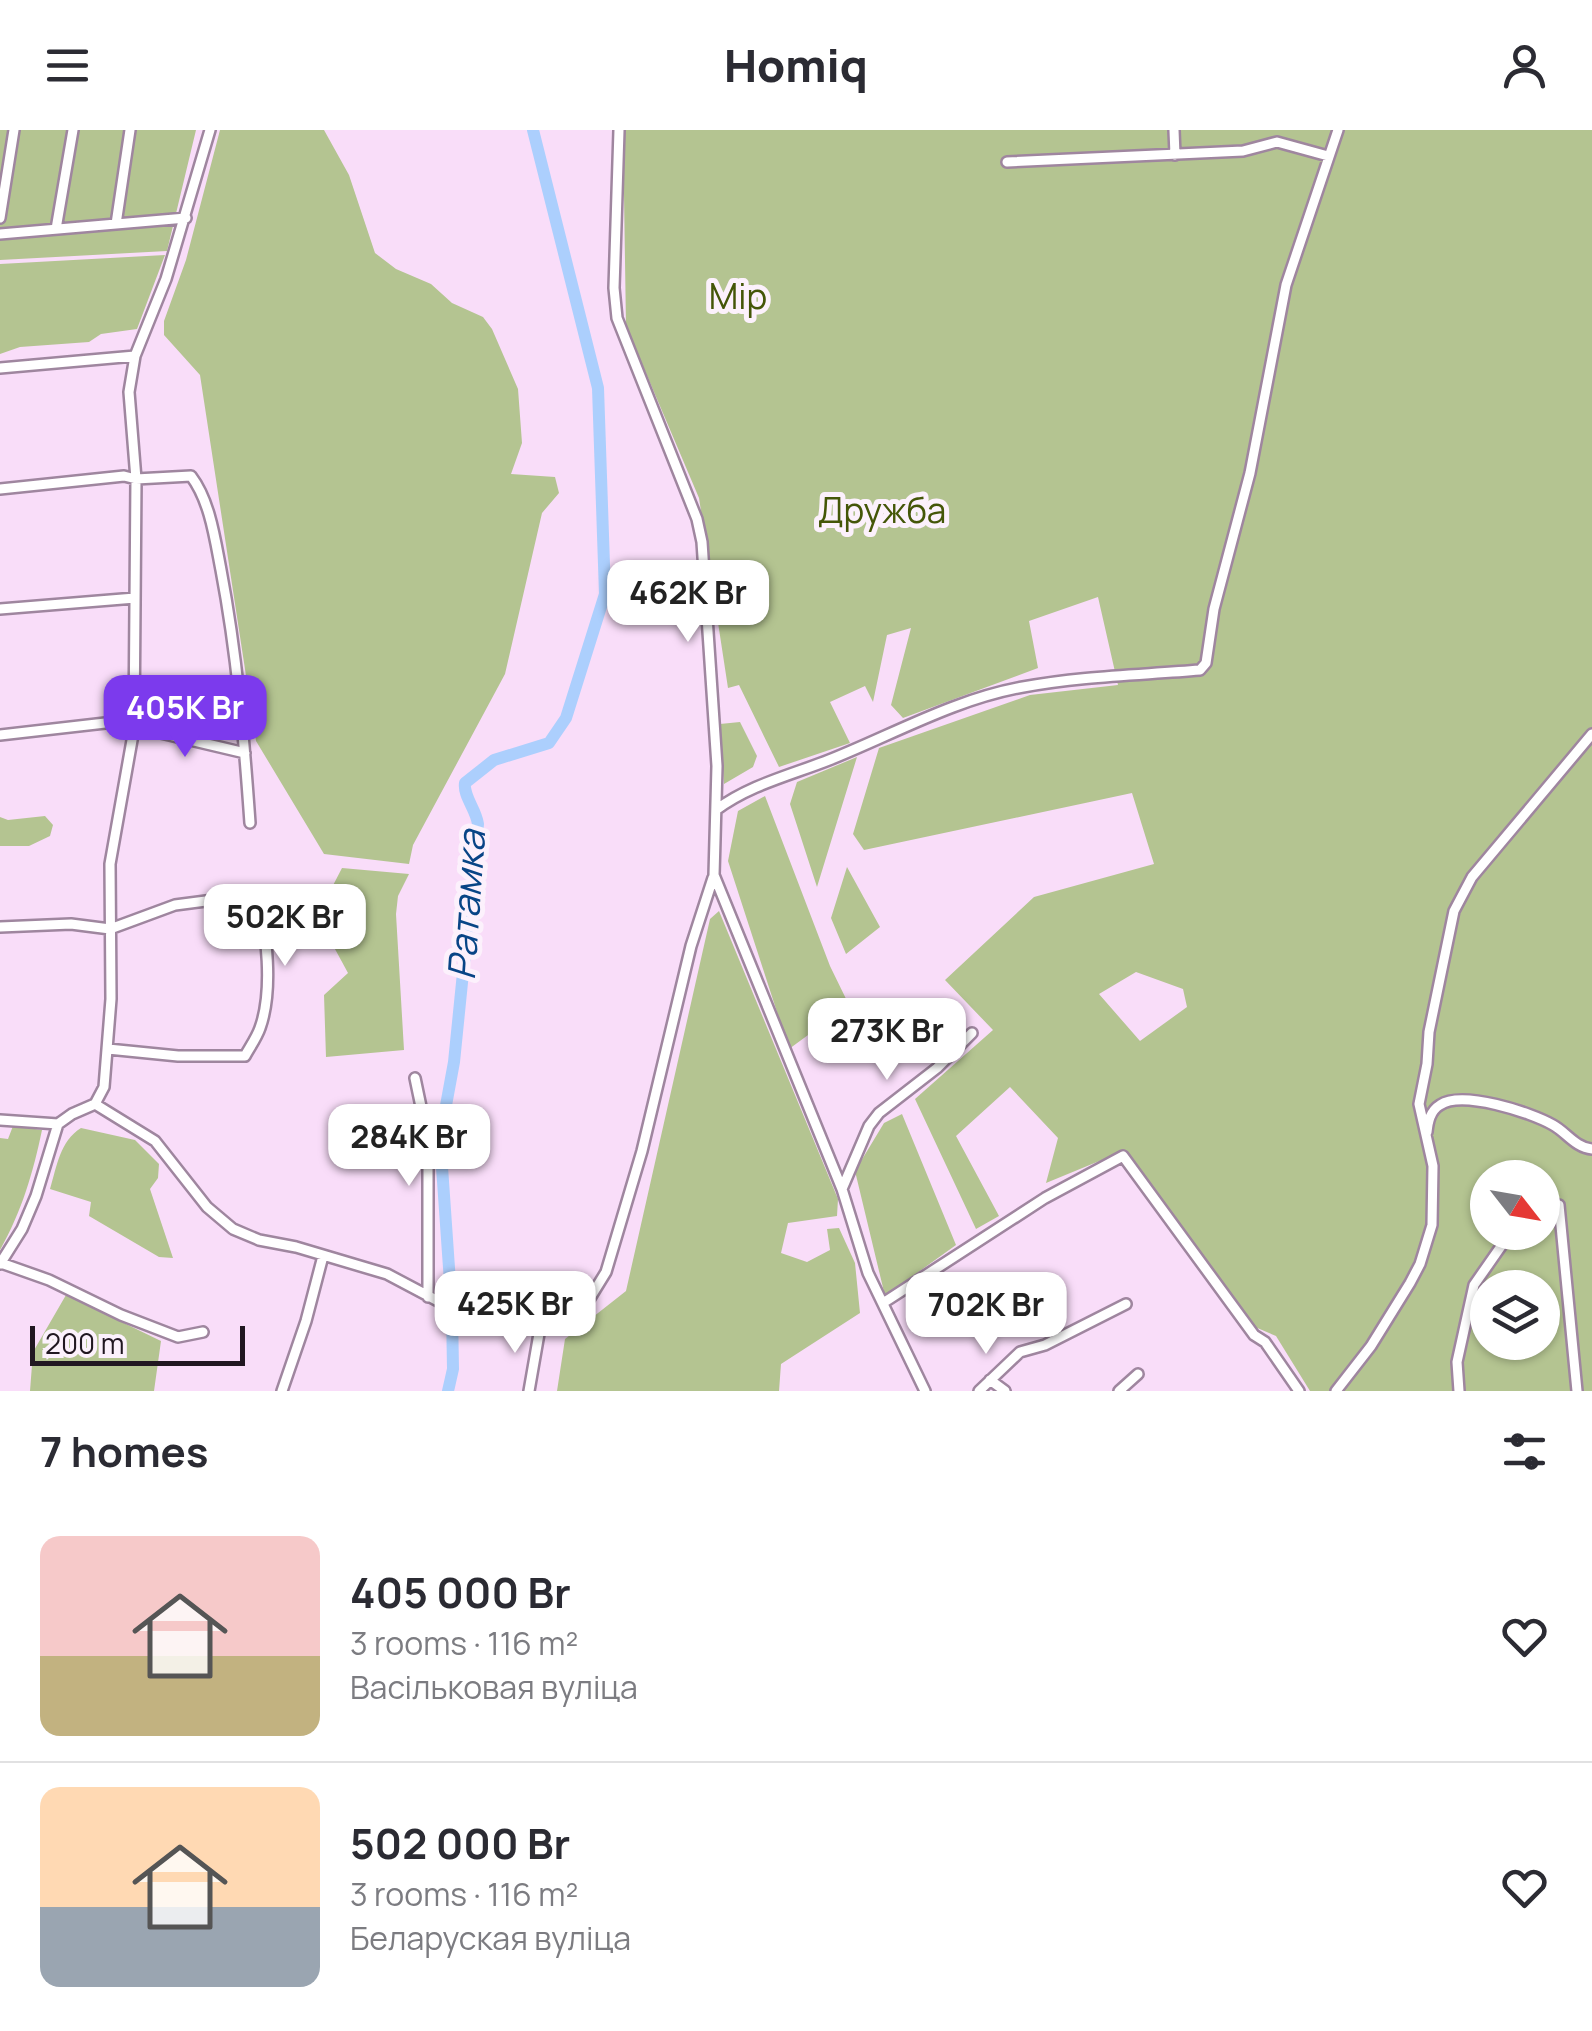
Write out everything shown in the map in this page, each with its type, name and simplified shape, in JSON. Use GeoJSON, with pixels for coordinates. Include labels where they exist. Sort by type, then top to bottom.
{"type":"FeatureCollection","features":[{"type":"Feature","properties":{"kind":"street"},"geometry":{"type":"LineString","coordinates":[[0,218],[14,130]]}},
{"type":"Feature","properties":{"kind":"street"},"geometry":{"type":"LineString","coordinates":[[56,229],[73,130]]}},
{"type":"Feature","properties":{"kind":"street"},"geometry":{"type":"LineString","coordinates":[[116,224],[130,130]]}},
{"type":"Feature","properties":{"kind":"street"},"geometry":{"type":"LineString","coordinates":[[0,1120],[58,1124],[92,1106],[104,1087],[111,1000],[110,864],[134,729],[136,479],[130,392],[136,356],[186,218],[210,130]]}},
{"type":"Feature","properties":{"kind":"street"},"geometry":{"type":"LineString","coordinates":[[92,1106],[155,1141],[206,1207],[233,1230],[260,1240],[296,1246],[387,1274],[433,1299],[484,1304],[540,1328],[590,1298],[603,1282],[642,1150],[691,946],[714,875],[717,766],[702,542],[697,519],[624,339],[614,304],[619,130]]}},
{"type":"Feature","properties":{"kind":"street"},"geometry":{"type":"LineString","coordinates":[[1174,130],[1175,155]]}},
{"type":"Feature","properties":{"kind":"street"},"geometry":{"type":"LineString","coordinates":[[716,810],[780,778],[981,698],[1022,687],[1092,677],[1200,670],[1206,663],[1214,609],[1250,473],[1286,286],[1338,130]]}},
{"type":"Feature","properties":{"kind":"street"},"geometry":{"type":"LineString","coordinates":[[1006,162],[1243,151],[1277,142],[1328,156]]}},
{"type":"Feature","properties":{"kind":"street"},"geometry":{"type":"LineString","coordinates":[[0,234],[186,218]]}},
{"type":"Feature","properties":{"kind":"street"},"geometry":{"type":"LineString","coordinates":[[0,368],[136,356]]}},
{"type":"Feature","properties":{"kind":"street"},"geometry":{"type":"LineString","coordinates":[[0,490],[124,476],[191,476],[199,485],[214,537],[232,630],[250,823]]}},
{"type":"Feature","properties":{"kind":"street"},"geometry":{"type":"LineString","coordinates":[[0,609],[134,598]]}},
{"type":"Feature","properties":{"kind":"street"},"geometry":{"type":"LineString","coordinates":[[0,735],[114,722],[245,753]]}},
{"type":"Feature","properties":{"kind":"street"},"geometry":{"type":"LineString","coordinates":[[1336,1391],[1371,1346],[1410,1283],[1427,1245],[1435,1194],[1419,1104],[1454,911],[1472,877],[1506,833],[1592,734]]}},
{"type":"Feature","properties":{"kind":"street"},"geometry":{"type":"LineString","coordinates":[[714,875],[842,1189],[868,1274],[925,1391]]}},
{"type":"Feature","properties":{"kind":"street"},"geometry":{"type":"LineString","coordinates":[[0,927],[71,924],[110,930],[174,905],[252,895],[259,907],[266,941],[267,988],[260,1027],[245,1056],[178,1056],[108,1049]]}},
{"type":"Feature","properties":{"kind":"street"},"geometry":{"type":"LineString","coordinates":[[842,1189],[879,1113],[937,1068],[972,1033]]}},
{"type":"Feature","properties":{"kind":"street"},"geometry":{"type":"LineString","coordinates":[[415,1078],[428,1140],[433,1299]]}},
{"type":"Feature","properties":{"kind":"street"},"geometry":{"type":"LineString","coordinates":[[1426,1138],[1430,1114],[1437,1106],[1456,1098],[1532,1115],[1584,1148],[1592,1148]]}},
{"type":"Feature","properties":{"kind":"street"},"geometry":{"type":"LineString","coordinates":[[58,1124],[36,1196],[0,1264],[48,1280],[121,1316],[178,1337],[204,1332]]}},
{"type":"Feature","properties":{"kind":"street"},"geometry":{"type":"LineString","coordinates":[[882,1303],[1044,1198],[1123,1156],[1299,1391]]}},
{"type":"Feature","properties":{"kind":"street"},"geometry":{"type":"LineString","coordinates":[[1560,1225],[1577,1391]]}},
{"type":"Feature","properties":{"kind":"street"},"geometry":{"type":"LineString","coordinates":[[1459,1391],[1457,1362],[1474,1286],[1499,1250]]}},
{"type":"Feature","properties":{"kind":"street"},"geometry":{"type":"LineString","coordinates":[[282,1391],[306,1321],[322,1256]]}},
{"type":"Feature","properties":{"kind":"street"},"geometry":{"type":"LineString","coordinates":[[978,1391],[1020,1352],[1045,1345],[1126,1304]]}},
{"type":"Feature","properties":{"kind":"street"},"geometry":{"type":"LineString","coordinates":[[529,1391],[540,1328]]}},
{"type":"Feature","properties":{"kind":"street"},"geometry":{"type":"LineString","coordinates":[[1120,1391],[1138,1374]]}},
{"type":"Feature","properties":{"kind":"street"},"geometry":{"type":"LineString","coordinates":[[990,1380],[1004,1391]]}},
{"type":"Feature","properties":{"kind":"green space"},"geometry":{"type":"Polygon","coordinates":[[[0,130],[196,130],[167,251],[0,260],[0,130]]]}},
{"type":"Feature","properties":{"kind":"green space"},"geometry":{"type":"Polygon","coordinates":[[[220,130],[324,130],[349,175],[375,253],[396,269],[431,284],[452,303],[483,317],[492,329],[518,389],[522,443],[511,474],[555,477],[559,493],[542,513],[505,674],[413,845],[409,864],[324,854],[256,741],[200,375],[164,335],[164,321],[186,260],[220,130]]]}},
{"type":"Feature","properties":{"kind":"green space"},"geometry":{"type":"Polygon","coordinates":[[[623,130],[1592,130],[1592,1391],[1310,1391],[1276,1336],[1255,1327],[1126,1150],[1046,1183],[1058,1138],[1010,1087],[956,1136],[999,1216],[976,1229],[915,1099],[993,1030],[945,980],[1034,897],[1154,864],[1132,793],[864,850],[853,834],[879,748],[1030,695],[1118,685],[1098,597],[1029,621],[1038,668],[903,718],[891,705],[911,628],[887,635],[873,702],[865,686],[830,702],[850,743],[779,767],[739,685],[728,688],[699,498],[626,326],[623,130]],[[1136,972],[1099,994],[1140,1041],[1187,1007],[1183,989],[1136,972]]]}},
{"type":"Feature","properties":{"kind":"green space"},"geometry":{"type":"Polygon","coordinates":[[[165,255],[137,329],[101,334],[89,342],[20,347],[0,354],[0,264],[165,255]]]}},
{"type":"Feature","properties":{"kind":"green space"},"geometry":{"type":"Polygon","coordinates":[[[740,722],[757,756],[753,767],[724,784],[720,724],[740,722]]]}},
{"type":"Feature","properties":{"kind":"green space"},"geometry":{"type":"Polygon","coordinates":[[[857,757],[817,887],[790,804],[797,782],[857,757]]]}},
{"type":"Feature","properties":{"kind":"green space"},"geometry":{"type":"Polygon","coordinates":[[[765,796],[830,966],[849,1005],[789,1049],[728,861],[738,811],[765,796]]]}},
{"type":"Feature","properties":{"kind":"green space"},"geometry":{"type":"Polygon","coordinates":[[[45,816],[53,825],[50,836],[29,846],[0,846],[0,817],[8,820],[45,816]]]}},
{"type":"Feature","properties":{"kind":"green space"},"geometry":{"type":"Polygon","coordinates":[[[847,867],[880,927],[846,954],[831,918],[847,867]]]}},
{"type":"Feature","properties":{"kind":"green space"},"geometry":{"type":"Polygon","coordinates":[[[342,868],[409,874],[398,896],[396,914],[404,1050],[326,1057],[324,995],[348,973],[323,927],[328,895],[342,868]]]}},
{"type":"Feature","properties":{"kind":"green space"},"geometry":{"type":"Polygon","coordinates":[[[719,911],[838,1199],[837,1216],[788,1223],[781,1253],[807,1262],[830,1250],[827,1229],[839,1228],[855,1263],[860,1313],[781,1364],[779,1391],[557,1391],[565,1339],[626,1291],[710,919],[719,911]]]}},
{"type":"Feature","properties":{"kind":"green space"},"geometry":{"type":"Polygon","coordinates":[[[902,1114],[956,1245],[885,1296],[855,1171],[884,1123],[902,1114]]]}},
{"type":"Feature","properties":{"kind":"green space"},"geometry":{"type":"Polygon","coordinates":[[[13,1126],[42,1130],[26,1192],[0,1250],[0,1138],[8,1139],[13,1126]]]}},
{"type":"Feature","properties":{"kind":"green space"},"geometry":{"type":"Polygon","coordinates":[[[81,1128],[135,1140],[159,1164],[158,1178],[150,1189],[173,1258],[159,1257],[89,1216],[91,1202],[50,1189],[64,1147],[81,1128]]]}},
{"type":"Feature","properties":{"kind":"green space"},"geometry":{"type":"Polygon","coordinates":[[[66,1295],[161,1341],[154,1391],[30,1391],[33,1352],[66,1295]]]}},
{"type":"Feature","properties":{"kind":"waterway","name":"Ратамка"},"geometry":{"type":"LineString","coordinates":[[448,1391],[453,1369],[452,1311],[440,1138],[454,1062],[478,824],[465,783],[494,760],[549,743],[566,718],[605,594],[598,388],[533,130]]}},
{"type":"Feature","properties":{"kind":"park label","name":"Мір"},"geometry":{"type":"Point","coordinates":[738,297]}},
{"type":"Feature","properties":{"kind":"park label","name":"Дружба"},"geometry":{"type":"Point","coordinates":[882,511]}}]}
